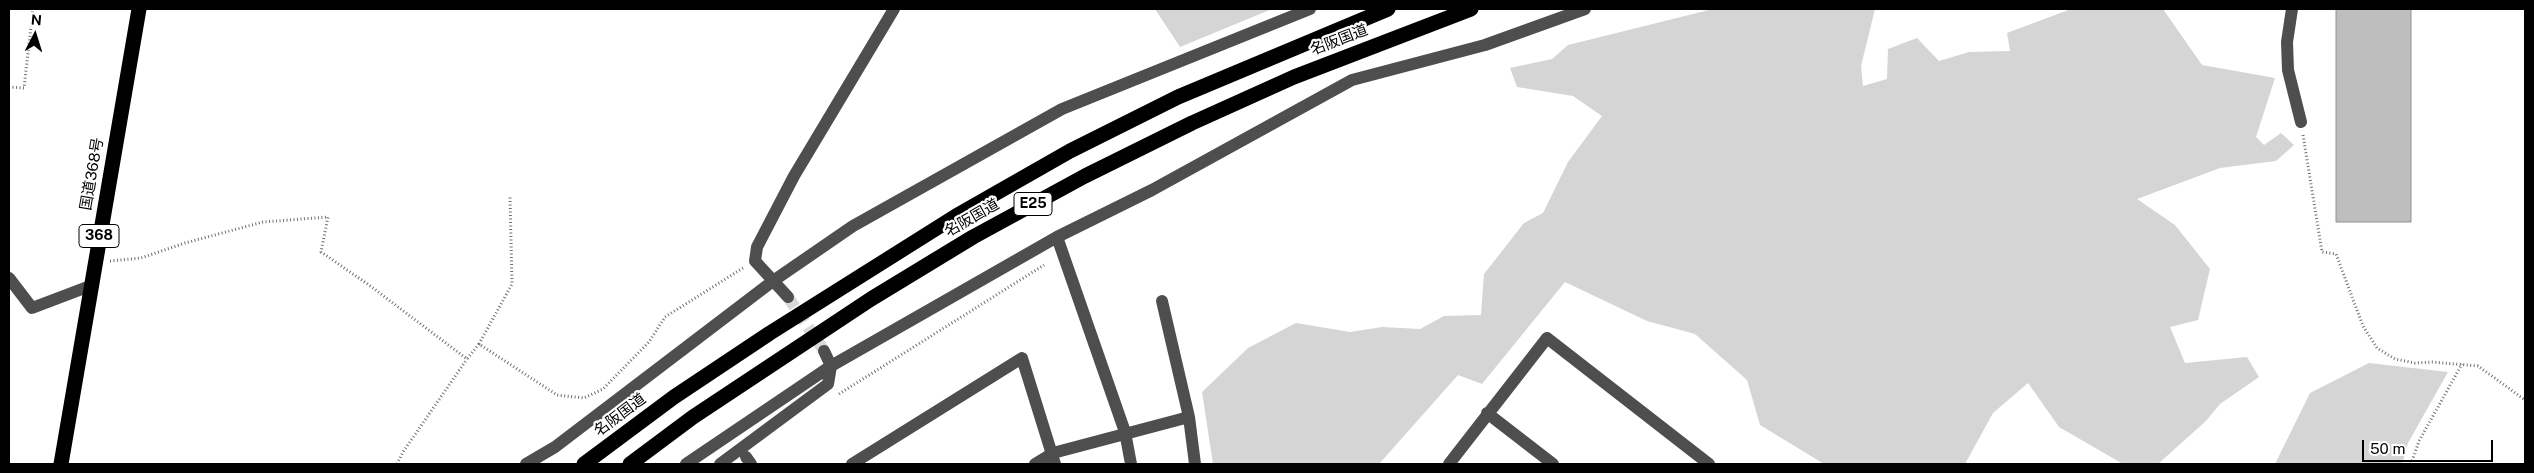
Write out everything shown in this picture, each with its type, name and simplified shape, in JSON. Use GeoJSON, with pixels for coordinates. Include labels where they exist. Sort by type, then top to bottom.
{"type":"FeatureCollection","features":[{"type":"Feature","properties":{"kind":"highway","name":"国道368号"},"geometry":{"type":"LineString","coordinates":[[61,464],[139,9]]}},
{"type":"Feature","properties":{"kind":"highway","name":"名阪国道"},"geometry":{"type":"LineString","coordinates":[[584,464],[674,397],[770,333],[948,221],[1070,151],[1178,97],[1388,9]]}},
{"type":"Feature","properties":{"kind":"highway","name":"名阪国道"},"geometry":{"type":"LineString","coordinates":[[630,464],[693,417],[871,299],[973,237],[1085,176],[1192,123],[1294,76],[1471,9]]}},
{"type":"Feature","properties":{"kind":"highway"},"geometry":{"type":"LineString","coordinates":[[573,464],[690,378],[770,333]]}},
{"type":"Feature","properties":{"kind":"highway"},"geometry":{"type":"LineString","coordinates":[[66,431],[70,464]]}},
{"type":"Feature","properties":{"kind":"street"},"geometry":{"type":"LineString","coordinates":[[788,297],[755,261],[757,248],[794,176],[894,9]]}},
{"type":"Feature","properties":{"kind":"street"},"geometry":{"type":"LineString","coordinates":[[526,464],[555,447],[773,281],[853,226],[1062,109],[1310,9]]}},
{"type":"Feature","properties":{"kind":"street"},"geometry":{"type":"LineString","coordinates":[[686,464],[831,366],[1058,238],[1152,190],[1352,80],[1485,45],[1585,9]]}},
{"type":"Feature","properties":{"kind":"street"},"geometry":{"type":"LineString","coordinates":[[2292,9],[2287,42],[2288,70],[2301,122]]}},
{"type":"Feature","properties":{"kind":"street"},"geometry":{"type":"LineString","coordinates":[[1058,238],[1125,432],[1131,464]]}},
{"type":"Feature","properties":{"kind":"street"},"geometry":{"type":"LineString","coordinates":[[9,278],[32,308],[90,286]]}},
{"type":"Feature","properties":{"kind":"street"},"geometry":{"type":"LineString","coordinates":[[1162,301],[1189,417],[1195,464]]}},
{"type":"Feature","properties":{"kind":"street"},"geometry":{"type":"LineString","coordinates":[[1449,464],[1486,413],[1547,338],[1709,464]]}},
{"type":"Feature","properties":{"kind":"street"},"geometry":{"type":"LineString","coordinates":[[720,464],[828,384],[831,366],[824,351]]}},
{"type":"Feature","properties":{"kind":"street"},"geometry":{"type":"LineString","coordinates":[[852,464],[1022,358],[1054,459]]}},
{"type":"Feature","properties":{"kind":"street"},"geometry":{"type":"LineString","coordinates":[[1486,413],[1553,464]]}},
{"type":"Feature","properties":{"kind":"street"},"geometry":{"type":"LineString","coordinates":[[1035,464],[1054,459],[1125,432],[1189,417]]}},
{"type":"Feature","properties":{"kind":"path"},"geometry":{"type":"LineString","coordinates":[[9,86],[24,88],[33,9]]}},
{"type":"Feature","properties":{"kind":"path"},"geometry":{"type":"LineString","coordinates":[[2301,122],[2322,252],[2336,254],[2369,337],[2377,348],[2395,359],[2415,363],[2478,366],[2525,400]]}},
{"type":"Feature","properties":{"kind":"path"},"geometry":{"type":"LineString","coordinates":[[397,464],[403,452],[478,344],[512,284],[510,197]]}},
{"type":"Feature","properties":{"kind":"path"},"geometry":{"type":"LineString","coordinates":[[95,259],[119,262],[141,258],[186,243],[263,222],[328,217],[321,252],[369,285],[467,360]]}},
{"type":"Feature","properties":{"kind":"path"},"geometry":{"type":"LineString","coordinates":[[478,344],[557,395],[584,398],[602,389],[643,349],[665,317],[755,261]]}},
{"type":"Feature","properties":{"kind":"path"},"geometry":{"type":"LineString","coordinates":[[833,398],[1044,265]]}},
{"type":"Feature","properties":{"kind":"path"},"geometry":{"type":"LineString","coordinates":[[2411,464],[2419,442],[2462,364]]}},
{"type":"Feature","properties":{"kind":"shaded area"},"geometry":{"type":"Polygon","coordinates":[[[1155,9],[1272,9],[1180,47],[1155,9]]]}},
{"type":"Feature","properties":{"kind":"shaded area"},"geometry":{"type":"Polygon","coordinates":[[[1713,9],[1875,9],[1861,66],[1863,86],[1887,79],[1888,49],[1917,38],[1939,61],[1969,52],[2010,51],[2007,33],[2071,9],[2163,9],[2202,65],[2275,78],[2256,137],[2264,145],[2281,133],[2294,145],[2276,161],[2220,168],[2137,199],[2175,225],[2210,269],[2198,320],[2170,327],[2185,363],[2247,357],[2259,377],[2220,404],[2206,421],[2158,464],[2123,464],[2059,427],[2028,383],[1993,413],[1965,464],[1824,464],[1760,425],[1747,380],[1695,334],[1647,321],[1565,282],[1482,384],[1458,375],[1379,464],[1213,464],[1202,392],[1248,348],[1296,323],[1350,332],[1382,327],[1420,329],[1444,316],[1481,315],[1484,274],[1524,223],[1543,213],[1568,162],[1602,116],[1573,96],[1517,87],[1510,68],[1552,59],[1568,45],[1713,9]]]}},
{"type":"Feature","properties":{"kind":"shaded area"},"geometry":{"type":"Polygon","coordinates":[[[2369,363],[2448,372],[2408,443],[2402,464],[2275,464],[2310,393],[2369,363]]]}},
{"type":"Feature","properties":{"kind":"building"},"geometry":{"type":"Polygon","coordinates":[[[2336,9],[2411,9],[2411,222],[2336,222],[2336,9]]]}},
{"type":"Feature","properties":{"kind":"tunnel"},"geometry":{"type":"LineString","coordinates":[[788,297],[824,351]]}}]}
